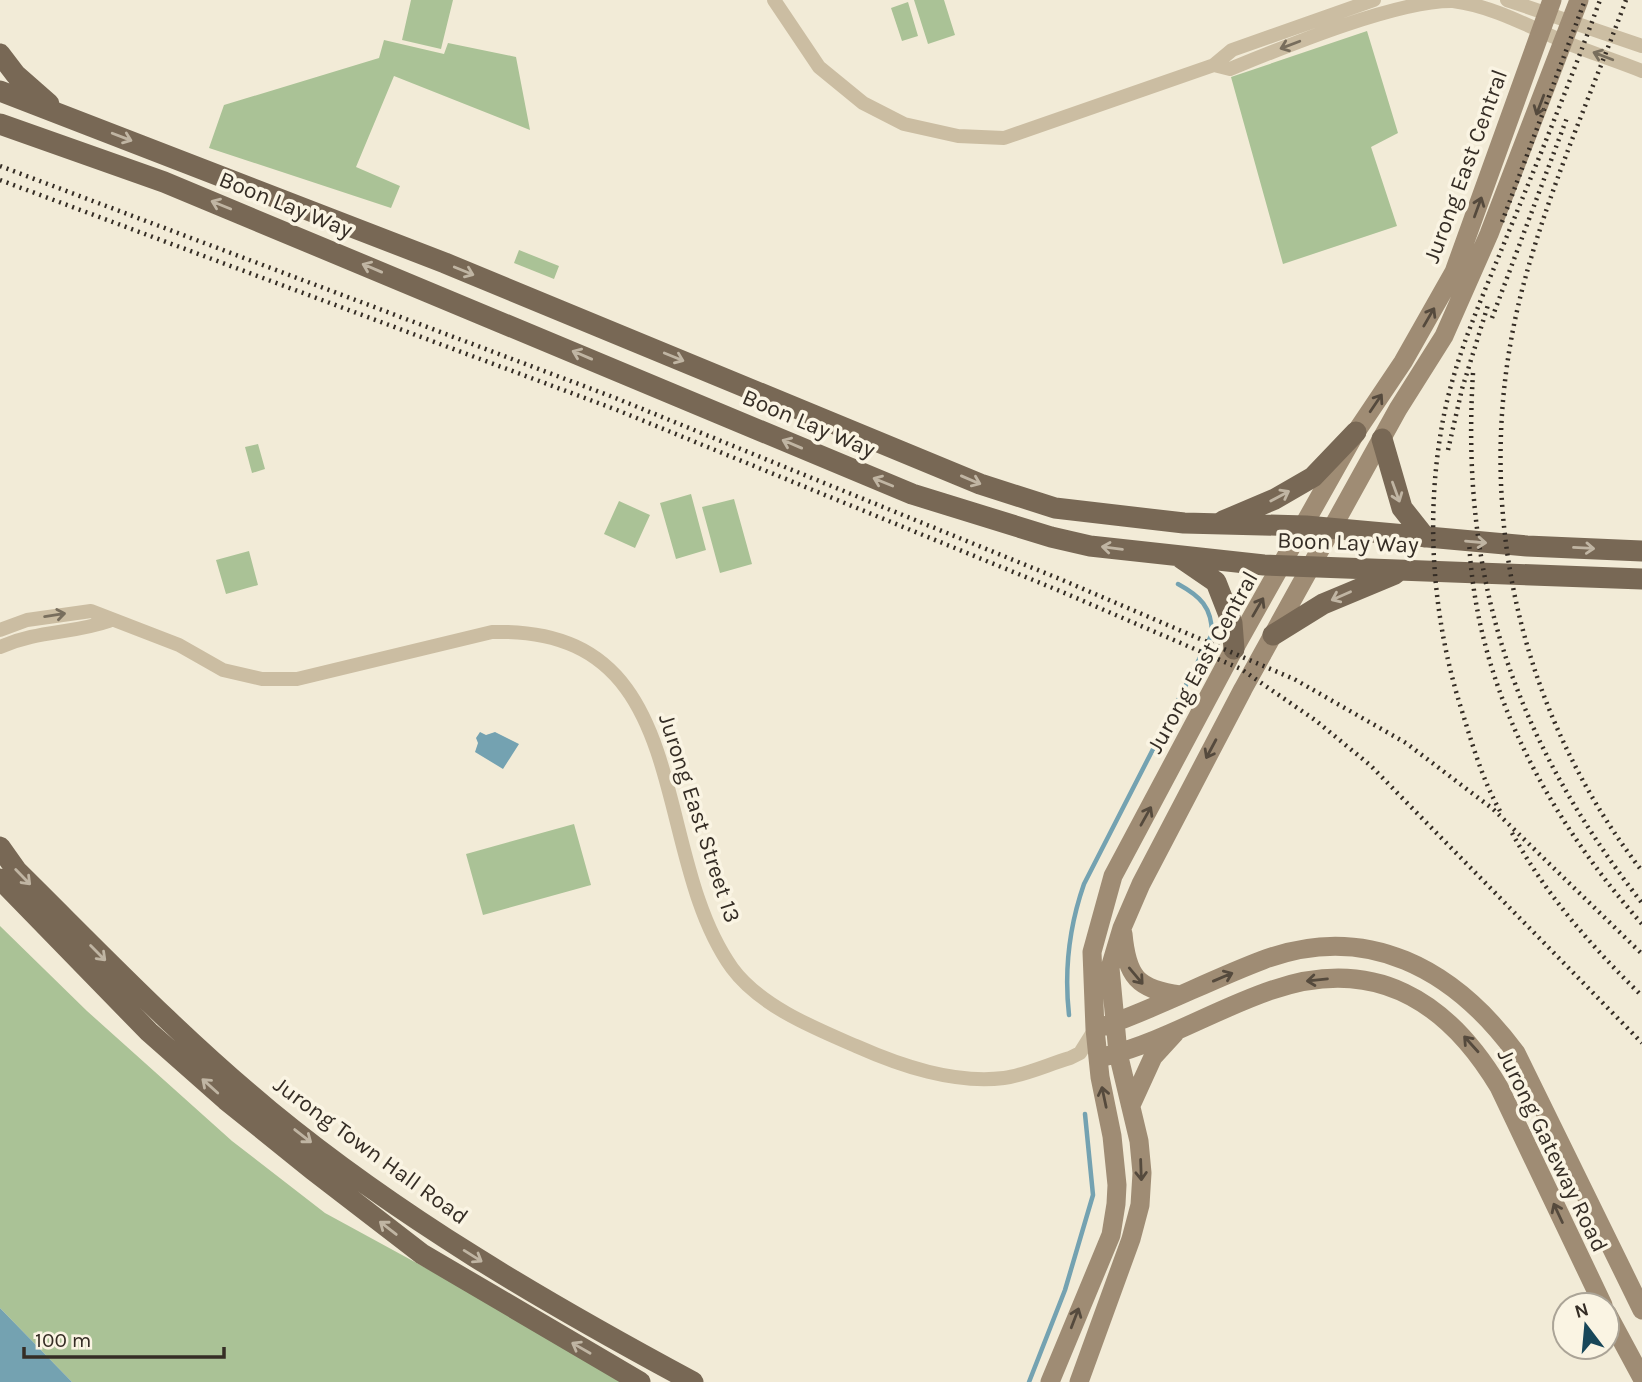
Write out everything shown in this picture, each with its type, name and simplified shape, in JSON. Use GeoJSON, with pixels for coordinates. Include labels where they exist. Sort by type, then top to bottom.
{"type":"FeatureCollection","features":[{"type":"Feature","properties":{"kind":"main road","name":"Jurong East Central"},"geometry":{"type":"LineString","coordinates":[[1079,1382],[1131,1239],[1140,1205],[1142,1173],[1132,1103],[1118,1053],[1110,968],[1122,928],[1141,884],[1331,528],[1444,336],[1489,234],[1579,0]]}},
{"type":"Feature","properties":{"kind":"main road","name":"Jurong East Central"},"geometry":{"type":"LineString","coordinates":[[1050,1382],[1111,1235],[1114,1214],[1117,1185],[1115,1161],[1089,1056],[1095,1029],[1092,952],[1113,876],[1234,649],[1306,526],[1356,432],[1403,362],[1454,271],[1547,14]]}},
{"type":"Feature","properties":{"kind":"main road"},"geometry":{"type":"LineString","coordinates":[[0,54],[16,75],[58,112]]}},
{"type":"Feature","properties":{"kind":"main road","name":"Boon Lay Way"},"geometry":{"type":"LineString","coordinates":[[0,91],[445,263],[980,484],[1055,508],[1184,523],[1306,526],[1425,537],[1642,551]]}},
{"type":"Feature","properties":{"kind":"main road","name":"Boon Lay Way"},"geometry":{"type":"LineString","coordinates":[[2,125],[164,182],[948,508],[1090,546],[1179,557],[1282,566],[1642,579]]}},
{"type":"Feature","properties":{"kind":"main road"},"geometry":{"type":"LineString","coordinates":[[1218,523],[1275,499],[1313,477],[1356,432]]}},
{"type":"Feature","properties":{"kind":"main road"},"geometry":{"type":"LineString","coordinates":[[1382,439],[1402,508],[1425,537]]}},
{"type":"Feature","properties":{"kind":"main road"},"geometry":{"type":"LineString","coordinates":[[1179,557],[1216,582],[1232,623],[1234,649]]}},
{"type":"Feature","properties":{"kind":"main road"},"geometry":{"type":"LineString","coordinates":[[1273,635],[1324,604],[1404,570]]}},
{"type":"Feature","properties":{"kind":"main road","name":"Jurong Town Hall Road"},"geometry":{"type":"LineString","coordinates":[[0,847],[17,872],[163,1017],[269,1111],[422,1254],[640,1382]]}},
{"type":"Feature","properties":{"kind":"main road","name":"Jurong Town Hall Road"},"geometry":{"type":"LineString","coordinates":[[0,879],[149,1032],[226,1100],[332,1172],[508,1277],[693,1382]]}},
{"type":"Feature","properties":{"kind":"main road"},"geometry":{"type":"LineString","coordinates":[[50,904],[44,912],[52,934]]}},
{"type":"Feature","properties":{"kind":"main road"},"geometry":{"type":"LineString","coordinates":[[1122,928],[1128,965],[1140,983],[1155,991],[1181,995]]}},
{"type":"Feature","properties":{"kind":"main road","name":"Jurong Gateway Road"},"geometry":{"type":"LineString","coordinates":[[1095,1029],[1265,959],[1313,948],[1379,951],[1392,954],[1437,975],[1492,1021],[1516,1053],[1642,1310]]}},
{"type":"Feature","properties":{"kind":"main road"},"geometry":{"type":"LineString","coordinates":[[1392,954],[1393,987]]}},
{"type":"Feature","properties":{"kind":"main road"},"geometry":{"type":"LineString","coordinates":[[1393,987],[1413,963]]}},
{"type":"Feature","properties":{"kind":"main road","name":"Jurong Gateway Road"},"geometry":{"type":"LineString","coordinates":[[1089,1056],[1118,1053],[1271,990],[1309,980],[1343,977],[1393,987],[1433,1008],[1480,1055],[1499,1087],[1596,1291]]}},
{"type":"Feature","properties":{"kind":"main road"},"geometry":{"type":"LineString","coordinates":[[1132,1103],[1153,1057],[1177,1030]]}},
{"type":"Feature","properties":{"kind":"main road"},"geometry":{"type":"LineString","coordinates":[[1621,1339],[1642,1378]]}},
{"type":"Feature","properties":{"kind":"street"},"geometry":{"type":"LineString","coordinates":[[774,0],[820,67],[863,103],[904,124],[958,136],[1004,138],[1214,65],[1232,50],[1374,0]]}},
{"type":"Feature","properties":{"kind":"street"},"geometry":{"type":"LineString","coordinates":[[1507,0],[1642,46]]}},
{"type":"Feature","properties":{"kind":"street"},"geometry":{"type":"LineString","coordinates":[[1214,65],[1230,69],[1375,13],[1423,1],[1463,3],[1547,14]]}},
{"type":"Feature","properties":{"kind":"street"},"geometry":{"type":"LineString","coordinates":[[1547,14],[1564,41],[1642,71]]}},
{"type":"Feature","properties":{"kind":"street","name":"Jurong East Street 13"},"geometry":{"type":"LineString","coordinates":[[0,630],[27,620],[91,611],[109,621],[179,645],[223,670],[262,679],[297,679],[492,632],[529,632],[568,641],[606,664],[633,695],[652,731],[712,934],[733,970],[765,998],[821,1031],[893,1062],[931,1072],[1004,1078],[1089,1056]]}},
{"type":"Feature","properties":{"kind":"street"},"geometry":{"type":"LineString","coordinates":[[0,647],[32,634],[92,627],[109,621]]}},
{"type":"Feature","properties":{"kind":"green space"},"geometry":{"type":"Polygon","coordinates":[[[411,0],[453,0],[441,49],[402,40],[411,0]]]}},
{"type":"Feature","properties":{"kind":"green space"},"geometry":{"type":"Polygon","coordinates":[[[914,0],[944,0],[955,35],[928,44],[914,0]]]}},
{"type":"Feature","properties":{"kind":"green space"},"geometry":{"type":"Polygon","coordinates":[[[908,2],[918,36],[902,41],[891,8],[908,2]]]}},
{"type":"Feature","properties":{"kind":"green space"},"geometry":{"type":"Polygon","coordinates":[[[1367,31],[1398,133],[1371,147],[1397,226],[1283,264],[1231,77],[1367,31]]]}},
{"type":"Feature","properties":{"kind":"green space"},"geometry":{"type":"Polygon","coordinates":[[[384,40],[444,54],[448,43],[516,57],[530,130],[394,76],[356,167],[400,186],[391,208],[209,148],[224,105],[379,58],[384,40]]]}},
{"type":"Feature","properties":{"kind":"green space"},"geometry":{"type":"Polygon","coordinates":[[[519,250],[559,266],[554,279],[514,263],[519,250]]]}},
{"type":"Feature","properties":{"kind":"green space"},"geometry":{"type":"Polygon","coordinates":[[[258,444],[265,469],[252,473],[245,447],[258,444]]]}},
{"type":"Feature","properties":{"kind":"green space"},"geometry":{"type":"Polygon","coordinates":[[[691,494],[706,550],[676,559],[660,503],[691,494]]]}},
{"type":"Feature","properties":{"kind":"green space"},"geometry":{"type":"Polygon","coordinates":[[[734,499],[752,564],[720,573],[702,507],[734,499]]]}},
{"type":"Feature","properties":{"kind":"green space"},"geometry":{"type":"Polygon","coordinates":[[[619,501],[650,515],[635,548],[604,534],[619,501]]]}},
{"type":"Feature","properties":{"kind":"green space"},"geometry":{"type":"Polygon","coordinates":[[[249,551],[258,585],[226,594],[216,560],[249,551]]]}},
{"type":"Feature","properties":{"kind":"green space"},"geometry":{"type":"Polygon","coordinates":[[[574,824],[591,885],[483,915],[466,854],[574,824]]]}},
{"type":"Feature","properties":{"kind":"green space"},"geometry":{"type":"Polygon","coordinates":[[[0,926],[87,1011],[232,1141],[325,1213],[635,1382],[72,1382],[0,1308],[0,926]]]}},
{"type":"Feature","properties":{"kind":"water"},"geometry":{"type":"Polygon","coordinates":[[[480,732],[486,735],[495,732],[519,744],[503,769],[475,752],[478,743],[476,738],[480,732]]]}},
{"type":"Feature","properties":{"kind":"water"},"geometry":{"type":"Polygon","coordinates":[[[0,1308],[72,1382],[0,1382],[0,1308]]]}},
{"type":"Feature","properties":{"kind":"waterway"},"geometry":{"type":"LineString","coordinates":[[1069,1015],[1069,949],[1084,884],[1212,634],[1210,616],[1203,603],[1178,584]]}},
{"type":"Feature","properties":{"kind":"waterway"},"geometry":{"type":"LineString","coordinates":[[1029,1382],[1065,1290],[1093,1195],[1085,1114]]}},
{"type":"Feature","properties":{"kind":"railway"},"geometry":{"type":"LineString","coordinates":[[1502,222],[1585,0]]}},
{"type":"Feature","properties":{"kind":"railway"},"geometry":{"type":"LineString","coordinates":[[1500,811],[1473,748],[1443,638],[1434,565],[1437,456],[1448,396],[1462,349],[1600,0]]}},
{"type":"Feature","properties":{"kind":"railway"},"geometry":{"type":"LineString","coordinates":[[1626,0],[1559,173],[1535,244],[1508,356],[1501,434],[1503,512],[1513,589],[1533,664],[1561,736],[1597,806],[1642,871]]}},
{"type":"Feature","properties":{"kind":"railway"},"geometry":{"type":"LineString","coordinates":[[1492,318],[1568,115]]}},
{"type":"Feature","properties":{"kind":"railway"},"geometry":{"type":"LineString","coordinates":[[0,166],[613,397],[1060,579],[1294,679],[1406,743],[1493,809],[1642,954]]}},
{"type":"Feature","properties":{"kind":"railway"},"geometry":{"type":"LineString","coordinates":[[0,180],[617,410],[1060,591],[1241,669],[1315,720],[1370,765],[1642,1043]]}},
{"type":"Feature","properties":{"kind":"railway"},"geometry":{"type":"LineString","coordinates":[[1448,450],[1462,389],[1488,305]]}},
{"type":"Feature","properties":{"kind":"railway"},"geometry":{"type":"LineString","coordinates":[[1473,373],[1471,449],[1476,521],[1487,589],[1505,655],[1529,719],[1560,781],[1598,842],[1642,903]]}},
{"type":"Feature","properties":{"kind":"railway"},"geometry":{"type":"LineString","coordinates":[[1469,540],[1475,594],[1486,646],[1502,697],[1523,746],[1547,794],[1576,839],[1642,924]]}},
{"type":"Feature","properties":{"kind":"railway"},"geometry":{"type":"LineString","coordinates":[[1512,833],[1555,899],[1605,959],[1642,996]]}}]}
